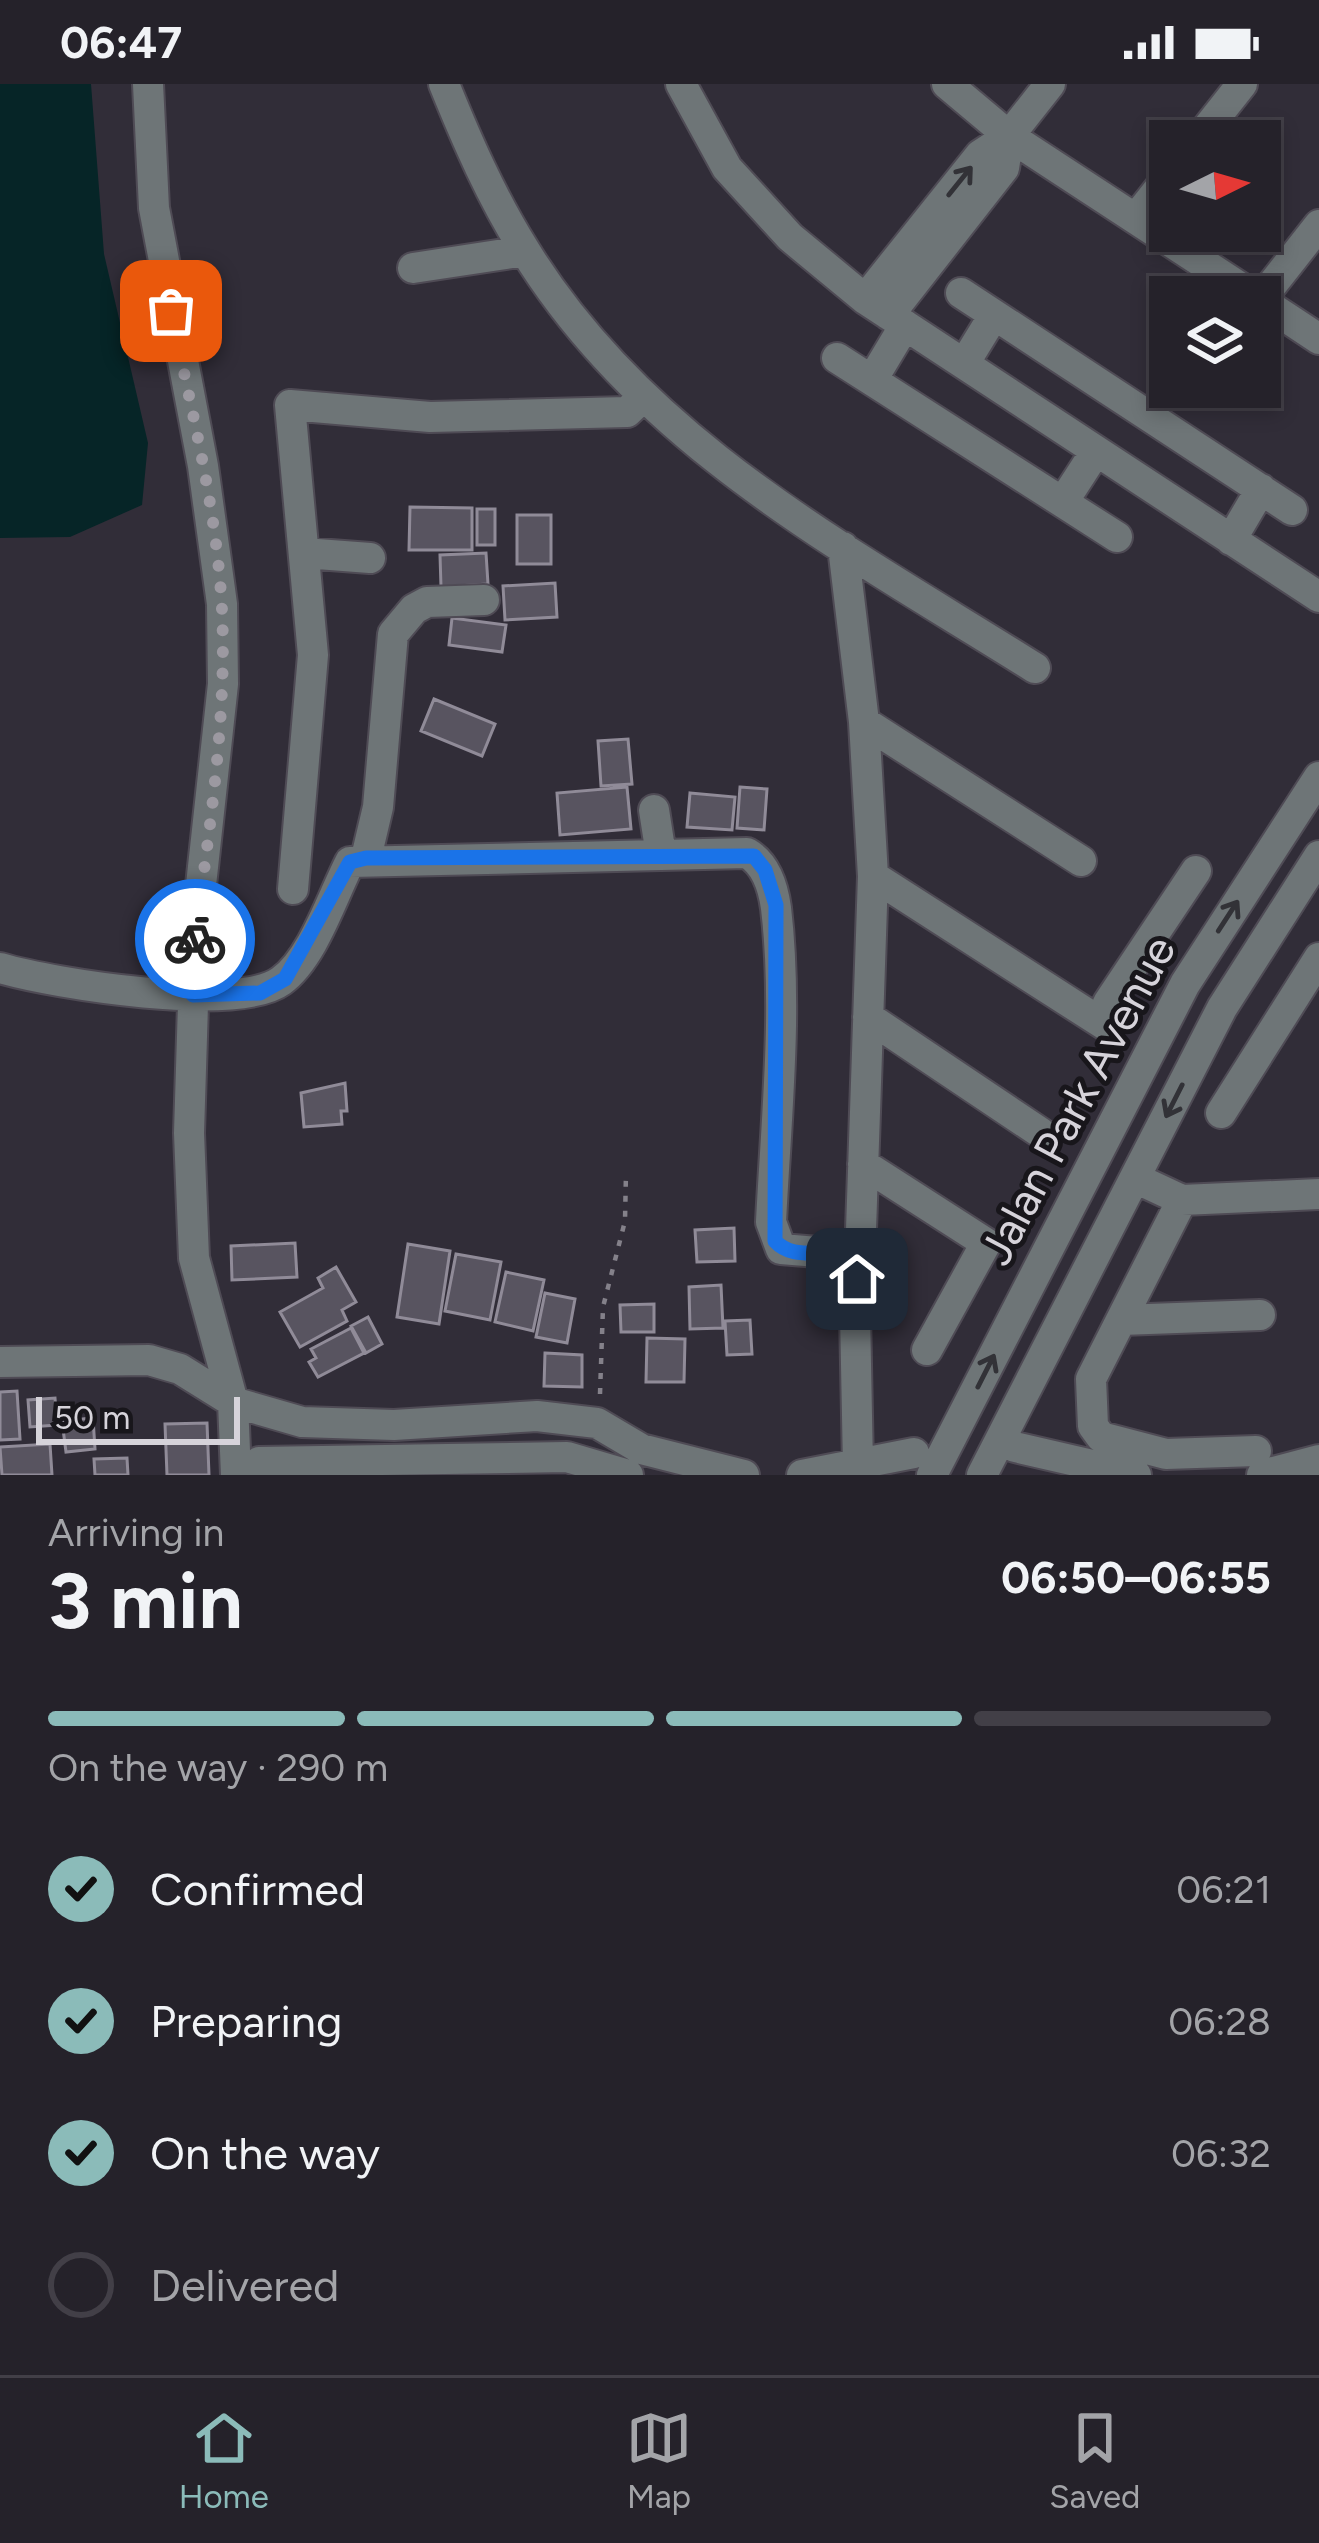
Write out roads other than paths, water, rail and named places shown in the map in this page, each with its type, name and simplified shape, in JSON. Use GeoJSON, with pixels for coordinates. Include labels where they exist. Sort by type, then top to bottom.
{"type":"FeatureCollection","features":[{"type":"Feature","properties":{"kind":"street"},"geometry":{"type":"LineString","coordinates":[[148,84],[154,208],[203,466],[222,604],[223,684],[193,995],[194,1258],[233,1402],[236,1475]]}},
{"type":"Feature","properties":{"kind":"street"},"geometry":{"type":"LineString","coordinates":[[444,84],[480,170],[525,251],[584,332],[643,397],[773,504],[1035,668]]}},
{"type":"Feature","properties":{"kind":"street"},"geometry":{"type":"LineString","coordinates":[[681,84],[727,168],[790,237],[887,313],[1319,597]]}},
{"type":"Feature","properties":{"kind":"street"},"geometry":{"type":"LineString","coordinates":[[946,84],[1009,136],[1223,276]]}},
{"type":"Feature","properties":{"kind":"street"},"geometry":{"type":"LineString","coordinates":[[872,380],[887,313],[980,155],[1009,136],[1050,84]]}},
{"type":"Feature","properties":{"kind":"street"},"geometry":{"type":"LineString","coordinates":[[1213,120],[1241,84]]}},
{"type":"Feature","properties":{"kind":"street"},"geometry":{"type":"LineString","coordinates":[[1136,218],[1149,202]]}},
{"type":"Feature","properties":{"kind":"street"},"geometry":{"type":"LineString","coordinates":[[1277,276],[1319,225]]}},
{"type":"Feature","properties":{"kind":"street"},"geometry":{"type":"LineString","coordinates":[[413,268],[525,251]]}},
{"type":"Feature","properties":{"kind":"street"},"geometry":{"type":"LineString","coordinates":[[961,293],[1292,510]]}},
{"type":"Feature","properties":{"kind":"street"},"geometry":{"type":"LineString","coordinates":[[1281,314],[1319,339]]}},
{"type":"Feature","properties":{"kind":"street"},"geometry":{"type":"LineString","coordinates":[[964,364],[994,315]]}},
{"type":"Feature","properties":{"kind":"street"},"geometry":{"type":"LineString","coordinates":[[837,358],[1117,537]]}},
{"type":"Feature","properties":{"kind":"street"},"geometry":{"type":"LineString","coordinates":[[293,890],[313,656],[290,404],[430,417],[627,412],[643,397]]}},
{"type":"Feature","properties":{"kind":"street"},"geometry":{"type":"LineString","coordinates":[[1064,502],[1096,451]]}},
{"type":"Feature","properties":{"kind":"street"},"geometry":{"type":"LineString","coordinates":[[1231,540],[1261,489]]}},
{"type":"Feature","properties":{"kind":"street"},"geometry":{"type":"LineString","coordinates":[[843,548],[865,722],[873,877],[861,1230]]}},
{"type":"Feature","properties":{"kind":"street"},"geometry":{"type":"LineString","coordinates":[[304,553],[370,558]]}},
{"type":"Feature","properties":{"kind":"street"},"geometry":{"type":"LineString","coordinates":[[366,858],[378,807],[397,624],[427,602],[484,600]]}},
{"type":"Feature","properties":{"kind":"street"},"geometry":{"type":"LineString","coordinates":[[865,722],[1081,861]]}},
{"type":"Feature","properties":{"kind":"street","name":"Jalan Park Avenue"},"geometry":{"type":"LineString","coordinates":[[923,1464],[1191,974],[1319,777]]}},
{"type":"Feature","properties":{"kind":"street"},"geometry":{"type":"LineString","coordinates":[[654,810],[661,856]]}},
{"type":"Feature","properties":{"kind":"street"},"geometry":{"type":"LineString","coordinates":[[0,968],[193,995],[260,993],[285,979],[350,862],[366,858],[747,853],[765,870],[776,905],[771,1222],[782,1249],[842,1254],[854,1262],[857,1466]]}},
{"type":"Feature","properties":{"kind":"street","name":"Jalan Park Avenue"},"geometry":{"type":"LineString","coordinates":[[982,1475],[1222,1008],[1319,856]]}},
{"type":"Feature","properties":{"kind":"street"},"geometry":{"type":"LineString","coordinates":[[873,877],[1107,1014],[1196,871]]}},
{"type":"Feature","properties":{"kind":"street"},"geometry":{"type":"LineString","coordinates":[[1155,933],[1222,1008]]}},
{"type":"Feature","properties":{"kind":"street"},"geometry":{"type":"LineString","coordinates":[[1221,1113],[1319,958]]}},
{"type":"Feature","properties":{"kind":"street"},"geometry":{"type":"LineString","coordinates":[[868,1017],[1041,1133]]}},
{"type":"Feature","properties":{"kind":"street"},"geometry":{"type":"LineString","coordinates":[[1202,1048],[1244,1078]]}},
{"type":"Feature","properties":{"kind":"street"},"geometry":{"type":"LineString","coordinates":[[863,1164],[986,1243],[927,1350]]}},
{"type":"Feature","properties":{"kind":"street"},"geometry":{"type":"LineString","coordinates":[[1135,1178],[1182,1200],[1319,1194]]}},
{"type":"Feature","properties":{"kind":"street"},"geometry":{"type":"LineString","coordinates":[[1182,1200],[1090,1378],[1093,1426],[1101,1437],[1166,1454],[1259,1463],[1319,1460]]}},
{"type":"Feature","properties":{"kind":"street"},"geometry":{"type":"LineString","coordinates":[[1121,1320],[1260,1315]]}},
{"type":"Feature","properties":{"kind":"street"},"geometry":{"type":"LineString","coordinates":[[0,1362],[149,1360],[180,1369],[233,1402],[302,1422],[394,1425],[537,1416],[596,1423],[641,1450],[744,1475]]}},
{"type":"Feature","properties":{"kind":"street"},"geometry":{"type":"LineString","coordinates":[[1015,1447],[1136,1475]]}},
{"type":"Feature","properties":{"kind":"street"},"geometry":{"type":"LineString","coordinates":[[259,1475],[259,1462],[567,1457],[628,1475]]}},
{"type":"Feature","properties":{"kind":"street"},"geometry":{"type":"LineString","coordinates":[[802,1475],[857,1466],[923,1464]]}}]}
